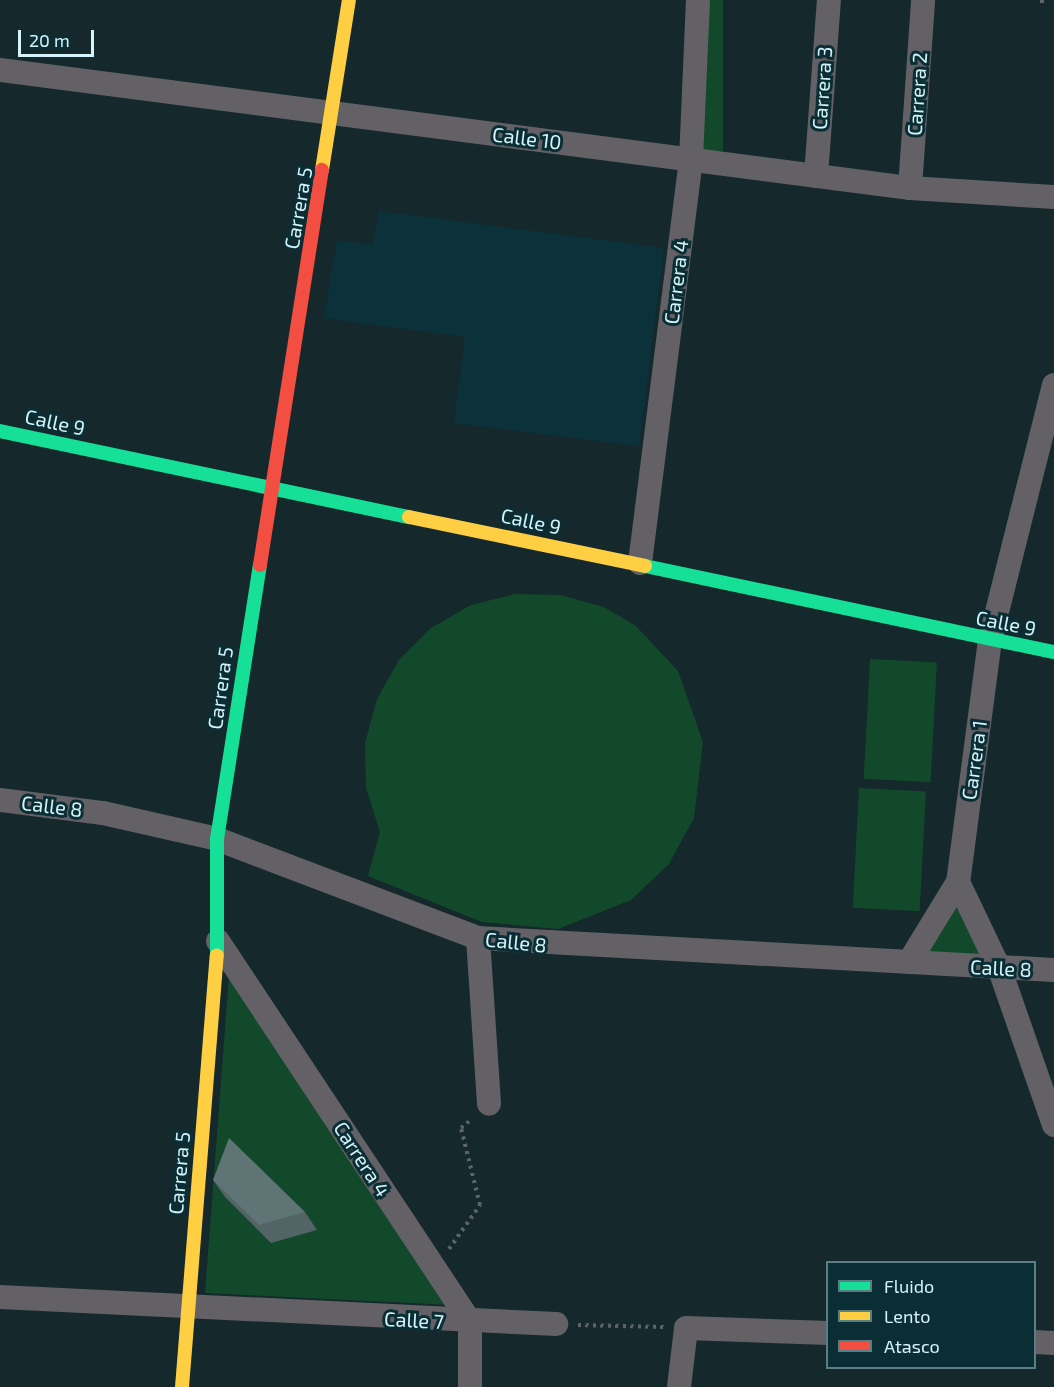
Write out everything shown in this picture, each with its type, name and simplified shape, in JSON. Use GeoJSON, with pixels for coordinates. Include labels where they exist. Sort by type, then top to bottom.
{"type":"FeatureCollection","features":[{"type":"Feature","properties":{"kind":"street","name":"Carrera 5"},"geometry":{"type":"LineString","coordinates":[[182,1387],[218,941],[217,838],[269,486],[334,113],[349,0]]}},
{"type":"Feature","properties":{"kind":"street","name":"Carrera 4"},"geometry":{"type":"LineString","coordinates":[[640,563],[691,160],[698,0]]}},
{"type":"Feature","properties":{"kind":"street","name":"Carrera 3"},"geometry":{"type":"LineString","coordinates":[[816,176],[829,0]]}},
{"type":"Feature","properties":{"kind":"street","name":"Carrera 2"},"geometry":{"type":"LineString","coordinates":[[910,188],[923,0]]}},
{"type":"Feature","properties":{"kind":"street","name":"Calle 10"},"geometry":{"type":"LineString","coordinates":[[0,70],[910,188],[1054,197]]}},
{"type":"Feature","properties":{"kind":"street","name":"Carrera 1"},"geometry":{"type":"LineString","coordinates":[[958,882],[990,640],[1054,385]]}},
{"type":"Feature","properties":{"kind":"street","name":"Calle 9"},"geometry":{"type":"LineString","coordinates":[[0,431],[640,563],[1054,652]]}},
{"type":"Feature","properties":{"kind":"street","name":"Calle 8"},"geometry":{"type":"LineString","coordinates":[[0,800],[102,813],[217,838],[478,938],[909,962],[1000,970],[1054,970]]}},
{"type":"Feature","properties":{"kind":"street"},"geometry":{"type":"LineString","coordinates":[[909,962],[958,882]]}},
{"type":"Feature","properties":{"kind":"street"},"geometry":{"type":"LineString","coordinates":[[958,882],[1044,1068],[1054,1125]]}},
{"type":"Feature","properties":{"kind":"street"},"geometry":{"type":"LineString","coordinates":[[478,938],[489,1104]]}},
{"type":"Feature","properties":{"kind":"street","name":"Carrera 4"},"geometry":{"type":"LineString","coordinates":[[218,941],[470,1322]]}},
{"type":"Feature","properties":{"kind":"street","name":"Calle 7"},"geometry":{"type":"LineString","coordinates":[[0,1297],[470,1322],[556,1324]]}},
{"type":"Feature","properties":{"kind":"street"},"geometry":{"type":"LineString","coordinates":[[470,1322],[470,1387]]}},
{"type":"Feature","properties":{"kind":"street"},"geometry":{"type":"LineString","coordinates":[[679,1387],[686,1328],[826,1333]]}},
{"type":"Feature","properties":{"kind":"street"},"geometry":{"type":"LineString","coordinates":[[1036,1342],[1054,1342]]}},
{"type":"Feature","properties":{"kind":"path"},"geometry":{"type":"LineString","coordinates":[[1042,0],[1042,7]]}},
{"type":"Feature","properties":{"kind":"path"},"geometry":{"type":"LineString","coordinates":[[434,1269],[480,1205],[461,1128],[489,1104]]}},
{"type":"Feature","properties":{"kind":"path"},"geometry":{"type":"LineString","coordinates":[[556,1324],[686,1328]]}},
{"type":"Feature","properties":{"kind":"shaded area"},"geometry":{"type":"Polygon","coordinates":[[[378,211],[664,248],[639,446],[454,423],[465,337],[324,318],[337,240],[373,245],[378,211]]]}},
{"type":"Feature","properties":{"kind":"green space"},"geometry":{"type":"Polygon","coordinates":[[[702,0],[723,0],[723,151],[702,151],[702,0]]]}},
{"type":"Feature","properties":{"kind":"green space"},"geometry":{"type":"Polygon","coordinates":[[[515,594],[560,595],[604,607],[636,626],[678,671],[703,742],[694,818],[669,864],[631,900],[558,929],[482,922],[368,876],[380,832],[366,788],[365,743],[377,699],[399,660],[431,628],[471,605],[515,594]]]}},
{"type":"Feature","properties":{"kind":"green space"},"geometry":{"type":"Polygon","coordinates":[[[870,659],[937,663],[931,782],[864,779],[870,659]]]}},
{"type":"Feature","properties":{"kind":"green space"},"geometry":{"type":"Polygon","coordinates":[[[859,788],[926,792],[920,911],[853,908],[859,788]]]}},
{"type":"Feature","properties":{"kind":"green space"},"geometry":{"type":"Polygon","coordinates":[[[957,895],[989,961],[920,956],[957,895]]]}},
{"type":"Feature","properties":{"kind":"green space"},"geometry":{"type":"Polygon","coordinates":[[[229,976],[452,1305],[205,1293],[229,976]]]}},
{"type":"Feature","properties":{"kind":"building"},"geometry":{"type":"Polygon","coordinates":[[[229,1138],[305,1212],[259,1225],[213,1180],[229,1138]]]}},
{"type":"Feature","properties":{"kind":"traffic: fast"},"geometry":{"type":"LineString","coordinates":[[0,431],[409,517]]}},
{"type":"Feature","properties":{"kind":"traffic: fast"},"geometry":{"type":"LineString","coordinates":[[217,955],[217,839],[260,565]]}},
{"type":"Feature","properties":{"kind":"traffic: fast"},"geometry":{"type":"LineString","coordinates":[[645,566],[1054,652]]}},
{"type":"Feature","properties":{"kind":"traffic: slow"},"geometry":{"type":"LineString","coordinates":[[322,170],[349,0]]}},
{"type":"Feature","properties":{"kind":"traffic: slow"},"geometry":{"type":"LineString","coordinates":[[409,517],[645,566]]}},
{"type":"Feature","properties":{"kind":"traffic: slow"},"geometry":{"type":"LineString","coordinates":[[182,1387],[217,955]]}},
{"type":"Feature","properties":{"kind":"traffic: jam"},"geometry":{"type":"LineString","coordinates":[[260,565],[322,170]]}}]}
